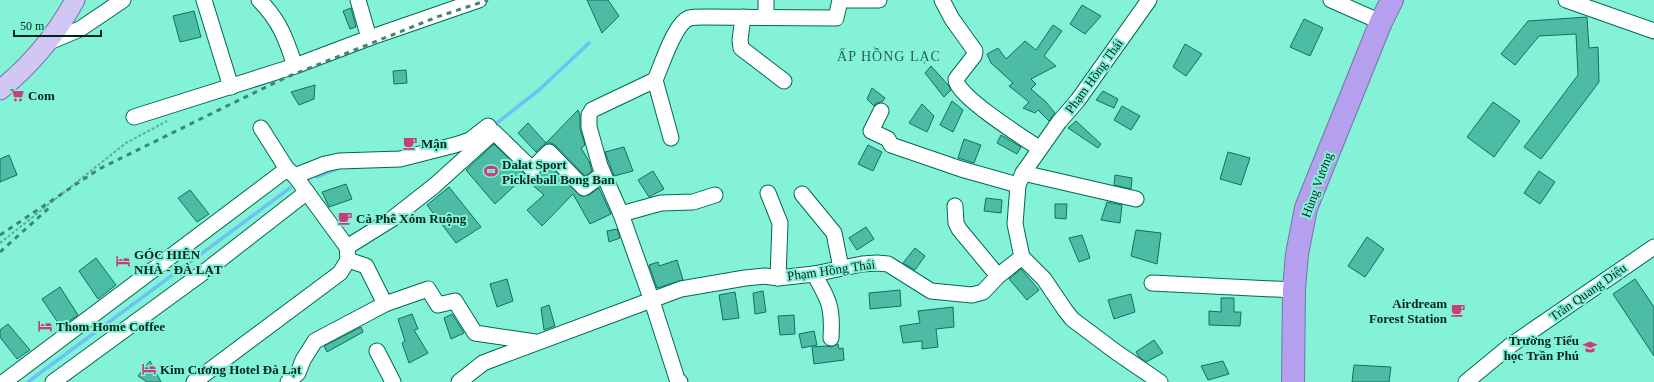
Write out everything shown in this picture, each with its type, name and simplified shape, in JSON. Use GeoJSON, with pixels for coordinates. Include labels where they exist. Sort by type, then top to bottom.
{"type":"FeatureCollection","features":[{"type":"Feature","properties":{"kind":"highway","name":"Hùng Vương"},"geometry":{"type":"LineString","coordinates":[[1293,382],[1294,290],[1297,254],[1306,208],[1392,0]]}},
{"type":"Feature","properties":{"kind":"main road"},"geometry":{"type":"LineString","coordinates":[[0,90],[47,44],[75,0]]}},
{"type":"Feature","properties":{"kind":"street"},"geometry":{"type":"LineString","coordinates":[[47,44],[80,29],[123,0]]}},
{"type":"Feature","properties":{"kind":"street"},"geometry":{"type":"LineString","coordinates":[[204,0],[231,87]]}},
{"type":"Feature","properties":{"kind":"street"},"geometry":{"type":"LineString","coordinates":[[259,0],[276,20],[284,33],[295,66]]}},
{"type":"Feature","properties":{"kind":"street"},"geometry":{"type":"LineString","coordinates":[[358,0],[369,38]]}},
{"type":"Feature","properties":{"kind":"street"},"geometry":{"type":"LineString","coordinates":[[134,117],[295,66],[369,38],[479,0]]}},
{"type":"Feature","properties":{"kind":"street"},"geometry":{"type":"LineString","coordinates":[[766,0],[766,17]]}},
{"type":"Feature","properties":{"kind":"street"},"geometry":{"type":"LineString","coordinates":[[680,382],[677,379],[622,214],[603,174],[589,127],[589,115],[592,110],[655,80],[680,25],[689,18],[836,18],[840,0],[880,0]]}},
{"type":"Feature","properties":{"kind":"street"},"geometry":{"type":"LineString","coordinates":[[942,0],[952,19],[975,51],[974,56],[956,79],[957,86],[993,117],[1039,148]]}},
{"type":"Feature","properties":{"kind":"street","name":"Phạm Hồng Thái"},"geometry":{"type":"LineString","coordinates":[[459,382],[483,364],[537,342],[682,289],[709,284],[765,276],[778,278],[814,274],[862,264],[877,263],[888,264],[931,291],[972,295],[983,292],[998,276],[1022,257],[1015,224],[1021,179],[1039,148],[1078,100],[1149,0]]}},
{"type":"Feature","properties":{"kind":"street"},"geometry":{"type":"LineString","coordinates":[[1331,0],[1382,22]]}},
{"type":"Feature","properties":{"kind":"street"},"geometry":{"type":"LineString","coordinates":[[1566,0],[1654,31]]}},
{"type":"Feature","properties":{"kind":"street"},"geometry":{"type":"LineString","coordinates":[[743,17],[740,40],[741,48],[784,81]]}},
{"type":"Feature","properties":{"kind":"street"},"geometry":{"type":"LineString","coordinates":[[655,80],[672,138]]}},
{"type":"Feature","properties":{"kind":"street"},"geometry":{"type":"LineString","coordinates":[[881,111],[871,131],[888,139],[891,145],[961,169],[1136,199]]}},
{"type":"Feature","properties":{"kind":"street"},"geometry":{"type":"LineString","coordinates":[[260,128],[307,192],[348,254],[366,266],[385,304]]}},
{"type":"Feature","properties":{"kind":"street"},"geometry":{"type":"LineString","coordinates":[[492,130],[532,169],[549,152],[584,188],[603,174]]}},
{"type":"Feature","properties":{"kind":"street"},"geometry":{"type":"LineString","coordinates":[[4,382],[291,172],[339,161],[400,159],[455,145],[492,130]]}},
{"type":"Feature","properties":{"kind":"street"},"geometry":{"type":"LineString","coordinates":[[194,382],[340,273],[348,254],[428,191],[492,130]]}},
{"type":"Feature","properties":{"kind":"street"},"geometry":{"type":"LineString","coordinates":[[53,382],[208,269],[307,192]]}},
{"type":"Feature","properties":{"kind":"street"},"geometry":{"type":"LineString","coordinates":[[768,193],[780,223],[778,278]]}},
{"type":"Feature","properties":{"kind":"street"},"geometry":{"type":"LineString","coordinates":[[802,194],[834,233],[842,268]]}},
{"type":"Feature","properties":{"kind":"street"},"geometry":{"type":"LineString","coordinates":[[622,214],[661,203],[693,202],[715,195]]}},
{"type":"Feature","properties":{"kind":"street"},"geometry":{"type":"LineString","coordinates":[[955,206],[956,223],[959,229],[998,276]]}},
{"type":"Feature","properties":{"kind":"street","name":"Trần Quang Diệu"},"geometry":{"type":"LineString","coordinates":[[1466,382],[1510,345],[1654,247]]}},
{"type":"Feature","properties":{"kind":"street"},"geometry":{"type":"LineString","coordinates":[[1022,257],[1044,279],[1072,319],[1160,382]]}},
{"type":"Feature","properties":{"kind":"street"},"geometry":{"type":"LineString","coordinates":[[814,274],[828,300],[832,318],[831,338]]}},
{"type":"Feature","properties":{"kind":"street"},"geometry":{"type":"LineString","coordinates":[[1152,283],[1294,290]]}},
{"type":"Feature","properties":{"kind":"street"},"geometry":{"type":"LineString","coordinates":[[288,382],[298,373],[303,360],[315,341],[385,304],[428,289],[438,305],[455,301],[475,333],[537,342]]}},
{"type":"Feature","properties":{"kind":"street"},"geometry":{"type":"LineString","coordinates":[[378,351],[393,382]]}},
{"type":"Feature","properties":{"kind":"path"},"geometry":{"type":"LineString","coordinates":[[0,243],[126,143],[168,120]]}},
{"type":"Feature","properties":{"kind":"building"},"geometry":{"type":"Polygon","coordinates":[[[587,0],[608,0],[619,16],[602,33],[587,0]]]}},
{"type":"Feature","properties":{"kind":"building"},"geometry":{"type":"Polygon","coordinates":[[[1082,5],[1101,16],[1085,34],[1070,24],[1082,5]]]}},
{"type":"Feature","properties":{"kind":"building"},"geometry":{"type":"Polygon","coordinates":[[[351,8],[356,27],[350,29],[343,11],[351,8]]]}},
{"type":"Feature","properties":{"kind":"building"},"geometry":{"type":"Polygon","coordinates":[[[194,11],[201,37],[180,42],[173,16],[194,11]]]}},
{"type":"Feature","properties":{"kind":"building"},"geometry":{"type":"Polygon","coordinates":[[[1587,17],[1589,48],[1598,47],[1599,82],[1541,159],[1524,147],[1578,75],[1576,34],[1539,36],[1515,65],[1501,54],[1528,21],[1587,17]]]}},
{"type":"Feature","properties":{"kind":"building"},"geometry":{"type":"Polygon","coordinates":[[[1304,19],[1323,28],[1310,56],[1290,47],[1304,19]]]}},
{"type":"Feature","properties":{"kind":"building"},"geometry":{"type":"Polygon","coordinates":[[[1053,25],[1062,31],[1044,56],[1056,66],[1031,79],[1036,84],[1031,89],[1046,102],[1055,113],[1049,121],[1038,110],[1035,113],[1023,108],[1029,102],[1009,86],[1013,83],[991,63],[987,54],[998,48],[1006,59],[1025,41],[1036,50],[1053,25]]]}},
{"type":"Feature","properties":{"kind":"building"},"geometry":{"type":"Polygon","coordinates":[[[1185,44],[1202,54],[1186,76],[1173,67],[1185,44]]]}},
{"type":"Feature","properties":{"kind":"building"},"geometry":{"type":"Polygon","coordinates":[[[931,66],[951,90],[944,97],[925,73],[931,66]]]}},
{"type":"Feature","properties":{"kind":"building"},"geometry":{"type":"Polygon","coordinates":[[[406,70],[407,83],[394,84],[393,71],[406,70]]]}},
{"type":"Feature","properties":{"kind":"building"},"geometry":{"type":"Polygon","coordinates":[[[315,85],[314,99],[299,105],[291,92],[315,85]]]}},
{"type":"Feature","properties":{"kind":"building"},"geometry":{"type":"Polygon","coordinates":[[[872,88],[885,98],[882,102],[876,103],[874,106],[867,99],[872,88]]]}},
{"type":"Feature","properties":{"kind":"building"},"geometry":{"type":"Polygon","coordinates":[[[1103,91],[1118,99],[1114,108],[1096,100],[1103,91]]]}},
{"type":"Feature","properties":{"kind":"building"},"geometry":{"type":"Polygon","coordinates":[[[952,101],[963,110],[953,132],[940,125],[952,101]]]}},
{"type":"Feature","properties":{"kind":"building"},"geometry":{"type":"Polygon","coordinates":[[[1493,102],[1520,121],[1494,157],[1467,137],[1493,102]]]}},
{"type":"Feature","properties":{"kind":"building"},"geometry":{"type":"Polygon","coordinates":[[[922,104],[934,116],[927,132],[909,123],[922,104]]]}},
{"type":"Feature","properties":{"kind":"building"},"geometry":{"type":"Polygon","coordinates":[[[1122,106],[1140,116],[1131,130],[1114,120],[1122,106]]]}},
{"type":"Feature","properties":{"kind":"building"},"geometry":{"type":"Polygon","coordinates":[[[578,110],[580,115],[580,129],[585,145],[581,148],[589,161],[592,171],[585,176],[555,145],[546,143],[578,110]]]}},
{"type":"Feature","properties":{"kind":"building"},"geometry":{"type":"Polygon","coordinates":[[[1076,121],[1101,144],[1098,148],[1068,128],[1076,121]]]}},
{"type":"Feature","properties":{"kind":"building"},"geometry":{"type":"Polygon","coordinates":[[[528,123],[546,143],[536,152],[518,133],[528,123]]]}},
{"type":"Feature","properties":{"kind":"building"},"geometry":{"type":"Polygon","coordinates":[[[1001,135],[1021,147],[1017,154],[997,143],[1001,135]]]}},
{"type":"Feature","properties":{"kind":"building"},"geometry":{"type":"Polygon","coordinates":[[[964,139],[981,145],[974,163],[958,158],[964,139]]]}},
{"type":"Feature","properties":{"kind":"building"},"geometry":{"type":"Polygon","coordinates":[[[494,144],[526,175],[495,204],[466,170],[494,144]]]}},
{"type":"Feature","properties":{"kind":"building"},"geometry":{"type":"Polygon","coordinates":[[[868,145],[882,152],[873,171],[858,164],[868,145]]]}},
{"type":"Feature","properties":{"kind":"building"},"geometry":{"type":"Polygon","coordinates":[[[624,147],[633,171],[614,176],[605,152],[624,147]]]}},
{"type":"Feature","properties":{"kind":"building"},"geometry":{"type":"Polygon","coordinates":[[[1228,152],[1250,158],[1241,185],[1220,179],[1228,152]]]}},
{"type":"Feature","properties":{"kind":"building"},"geometry":{"type":"Polygon","coordinates":[[[9,155],[17,175],[0,182],[0,159],[9,155]]]}},
{"type":"Feature","properties":{"kind":"building"},"geometry":{"type":"Polygon","coordinates":[[[549,165],[581,196],[589,195],[599,188],[611,214],[590,224],[573,194],[542,226],[527,210],[544,195],[529,182],[549,165]]]}},
{"type":"Feature","properties":{"kind":"building"},"geometry":{"type":"Polygon","coordinates":[[[653,171],[664,189],[649,197],[638,180],[653,171]]]}},
{"type":"Feature","properties":{"kind":"building"},"geometry":{"type":"Polygon","coordinates":[[[1539,171],[1555,182],[1540,204],[1524,193],[1539,171]]]}},
{"type":"Feature","properties":{"kind":"building"},"geometry":{"type":"Polygon","coordinates":[[[1115,175],[1132,178],[1131,189],[1114,185],[1115,175]]]}},
{"type":"Feature","properties":{"kind":"building"},"geometry":{"type":"Polygon","coordinates":[[[346,184],[352,199],[329,207],[322,192],[346,184]]]}},
{"type":"Feature","properties":{"kind":"building"},"geometry":{"type":"Polygon","coordinates":[[[449,187],[481,227],[456,243],[427,205],[449,187]]]}},
{"type":"Feature","properties":{"kind":"building"},"geometry":{"type":"Polygon","coordinates":[[[190,190],[209,214],[197,222],[178,198],[190,190]]]}},
{"type":"Feature","properties":{"kind":"building"},"geometry":{"type":"Polygon","coordinates":[[[986,198],[1002,200],[1001,213],[984,211],[986,198]]]}},
{"type":"Feature","properties":{"kind":"building"},"geometry":{"type":"Polygon","coordinates":[[[1107,202],[1122,205],[1120,223],[1101,220],[1107,202]]]}},
{"type":"Feature","properties":{"kind":"building"},"geometry":{"type":"Polygon","coordinates":[[[1055,204],[1067,204],[1066,219],[1055,218],[1055,204]]]}},
{"type":"Feature","properties":{"kind":"building"},"geometry":{"type":"Polygon","coordinates":[[[866,227],[874,239],[857,250],[849,238],[866,227]]]}},
{"type":"Feature","properties":{"kind":"building"},"geometry":{"type":"Polygon","coordinates":[[[617,229],[620,238],[609,242],[607,231],[617,229]]]}},
{"type":"Feature","properties":{"kind":"building"},"geometry":{"type":"Polygon","coordinates":[[[1136,230],[1161,233],[1157,264],[1131,256],[1136,230]]]}},
{"type":"Feature","properties":{"kind":"building"},"geometry":{"type":"Polygon","coordinates":[[[1082,235],[1090,258],[1079,262],[1069,238],[1082,235]]]}},
{"type":"Feature","properties":{"kind":"building"},"geometry":{"type":"Polygon","coordinates":[[[1367,237],[1384,249],[1365,277],[1348,266],[1367,237]]]}},
{"type":"Feature","properties":{"kind":"building"},"geometry":{"type":"Polygon","coordinates":[[[915,248],[925,256],[915,270],[903,263],[915,248]]]}},
{"type":"Feature","properties":{"kind":"building"},"geometry":{"type":"Polygon","coordinates":[[[96,258],[116,285],[98,299],[79,271],[96,258]]]}},
{"type":"Feature","properties":{"kind":"building"},"geometry":{"type":"Polygon","coordinates":[[[677,260],[683,280],[657,288],[649,265],[658,262],[659,266],[677,260]]]}},
{"type":"Feature","properties":{"kind":"building"},"geometry":{"type":"Polygon","coordinates":[[[1021,269],[1039,290],[1027,300],[1009,279],[1021,269]]]}},
{"type":"Feature","properties":{"kind":"building"},"geometry":{"type":"Polygon","coordinates":[[[507,279],[513,301],[497,307],[490,284],[507,279]]]}},
{"type":"Feature","properties":{"kind":"building"},"geometry":{"type":"Polygon","coordinates":[[[1635,279],[1654,307],[1654,356],[1613,294],[1635,279]]]}},
{"type":"Feature","properties":{"kind":"building"},"geometry":{"type":"Polygon","coordinates":[[[60,287],[78,315],[61,327],[42,299],[60,287]]]}},
{"type":"Feature","properties":{"kind":"building"},"geometry":{"type":"Polygon","coordinates":[[[900,290],[901,306],[870,309],[869,293],[900,290]]]}},
{"type":"Feature","properties":{"kind":"building"},"geometry":{"type":"Polygon","coordinates":[[[763,291],[766,312],[755,314],[753,293],[763,291]]]}},
{"type":"Feature","properties":{"kind":"building"},"geometry":{"type":"Polygon","coordinates":[[[735,292],[739,318],[723,320],[719,295],[735,292]]]}},
{"type":"Feature","properties":{"kind":"building"},"geometry":{"type":"Polygon","coordinates":[[[1131,294],[1135,312],[1114,319],[1108,300],[1131,294]]]}},
{"type":"Feature","properties":{"kind":"building"},"geometry":{"type":"Polygon","coordinates":[[[1221,298],[1234,298],[1234,312],[1241,312],[1240,326],[1209,325],[1209,311],[1221,312],[1221,298]]]}},
{"type":"Feature","properties":{"kind":"building"},"geometry":{"type":"Polygon","coordinates":[[[549,305],[555,326],[544,330],[541,308],[549,305]]]}},
{"type":"Feature","properties":{"kind":"building"},"geometry":{"type":"Polygon","coordinates":[[[953,307],[954,327],[936,329],[938,347],[922,349],[922,341],[903,343],[900,326],[920,323],[918,311],[953,307]]]}},
{"type":"Feature","properties":{"kind":"building"},"geometry":{"type":"Polygon","coordinates":[[[412,314],[418,329],[414,330],[428,353],[409,363],[402,343],[405,341],[398,319],[412,314]]]}},
{"type":"Feature","properties":{"kind":"building"},"geometry":{"type":"Polygon","coordinates":[[[452,314],[464,333],[451,339],[444,318],[452,314]]]}},
{"type":"Feature","properties":{"kind":"building"},"geometry":{"type":"Polygon","coordinates":[[[794,315],[795,334],[780,335],[778,316],[794,315]]]}},
{"type":"Feature","properties":{"kind":"building"},"geometry":{"type":"Polygon","coordinates":[[[8,324],[30,350],[17,359],[0,337],[0,330],[8,324]]]}},
{"type":"Feature","properties":{"kind":"building"},"geometry":{"type":"Polygon","coordinates":[[[361,327],[363,332],[327,352],[324,346],[361,327]]]}},
{"type":"Feature","properties":{"kind":"building"},"geometry":{"type":"Polygon","coordinates":[[[814,331],[817,345],[802,348],[799,334],[814,331]]]}},
{"type":"Feature","properties":{"kind":"building"},"geometry":{"type":"Polygon","coordinates":[[[1154,340],[1163,353],[1146,362],[1139,357],[1136,352],[1154,340]]]}},
{"type":"Feature","properties":{"kind":"building"},"geometry":{"type":"Polygon","coordinates":[[[838,344],[839,349],[843,348],[844,360],[814,364],[812,347],[831,347],[838,344]]]}},
{"type":"Feature","properties":{"kind":"building","name":"Kim Cương Hotel Đà Lạt"},"geometry":{"type":"Polygon","coordinates":[[[150,361],[161,382],[147,382],[138,376],[150,361]]]}},
{"type":"Feature","properties":{"kind":"building"},"geometry":{"type":"Polygon","coordinates":[[[1223,361],[1229,374],[1208,380],[1201,366],[1223,361]]]}},
{"type":"Feature","properties":{"kind":"building"},"geometry":{"type":"Polygon","coordinates":[[[1354,365],[1391,367],[1389,382],[1352,382],[1354,365]]]}},
{"type":"Feature","properties":{"kind":"waterway"},"geometry":{"type":"LineString","coordinates":[[493,126],[539,90],[589,43]]}},
{"type":"Feature","properties":{"kind":"waterway"},"geometry":{"type":"LineString","coordinates":[[317,177],[342,167]]}},
{"type":"Feature","properties":{"kind":"waterway"},"geometry":{"type":"LineString","coordinates":[[28,382],[290,188]]}},
{"type":"Feature","properties":{"kind":"railway"},"geometry":{"type":"LineString","coordinates":[[0,235],[99,169],[233,103],[287,77],[437,17],[488,0]]}},
{"type":"Feature","properties":{"kind":"railway"},"geometry":{"type":"LineString","coordinates":[[0,252],[49,208]]}},
{"type":"Feature","properties":{"kind":"place","name":"Com"},"geometry":{"type":"Point","coordinates":[17,95]}},
{"type":"Feature","properties":{"kind":"place","name":"Mận"},"geometry":{"type":"Point","coordinates":[410,143]}},
{"type":"Feature","properties":{"kind":"place","name":"Dalat Sport Pickleball Bong Ban"},"geometry":{"type":"Point","coordinates":[491,171]}},
{"type":"Feature","properties":{"kind":"place","name":"Cà Phê Xóm Ruộng"},"geometry":{"type":"Point","coordinates":[345,218]}},
{"type":"Feature","properties":{"kind":"place","name":"GÓC HIÊN NHÀ - ĐÀ LẠT"},"geometry":{"type":"Point","coordinates":[123,261]}},
{"type":"Feature","properties":{"kind":"place","name":"Airdream Forest Station"},"geometry":{"type":"Point","coordinates":[1458,310]}},
{"type":"Feature","properties":{"kind":"place","name":"Thom Home Coffee"},"geometry":{"type":"Point","coordinates":[45,326]}},
{"type":"Feature","properties":{"kind":"place","name":"Trường Tiểu học Trần Phú"},"geometry":{"type":"Point","coordinates":[1590,347]}},
{"type":"Feature","properties":{"kind":"place","name":"Kim Cương Hotel Đà Lạt"},"geometry":{"type":"Point","coordinates":[149,369]}},
{"type":"Feature","properties":{"kind":"district","name":"ẤP HỒNG LẠC"},"geometry":{"type":"Point","coordinates":[889,56]}}]}
